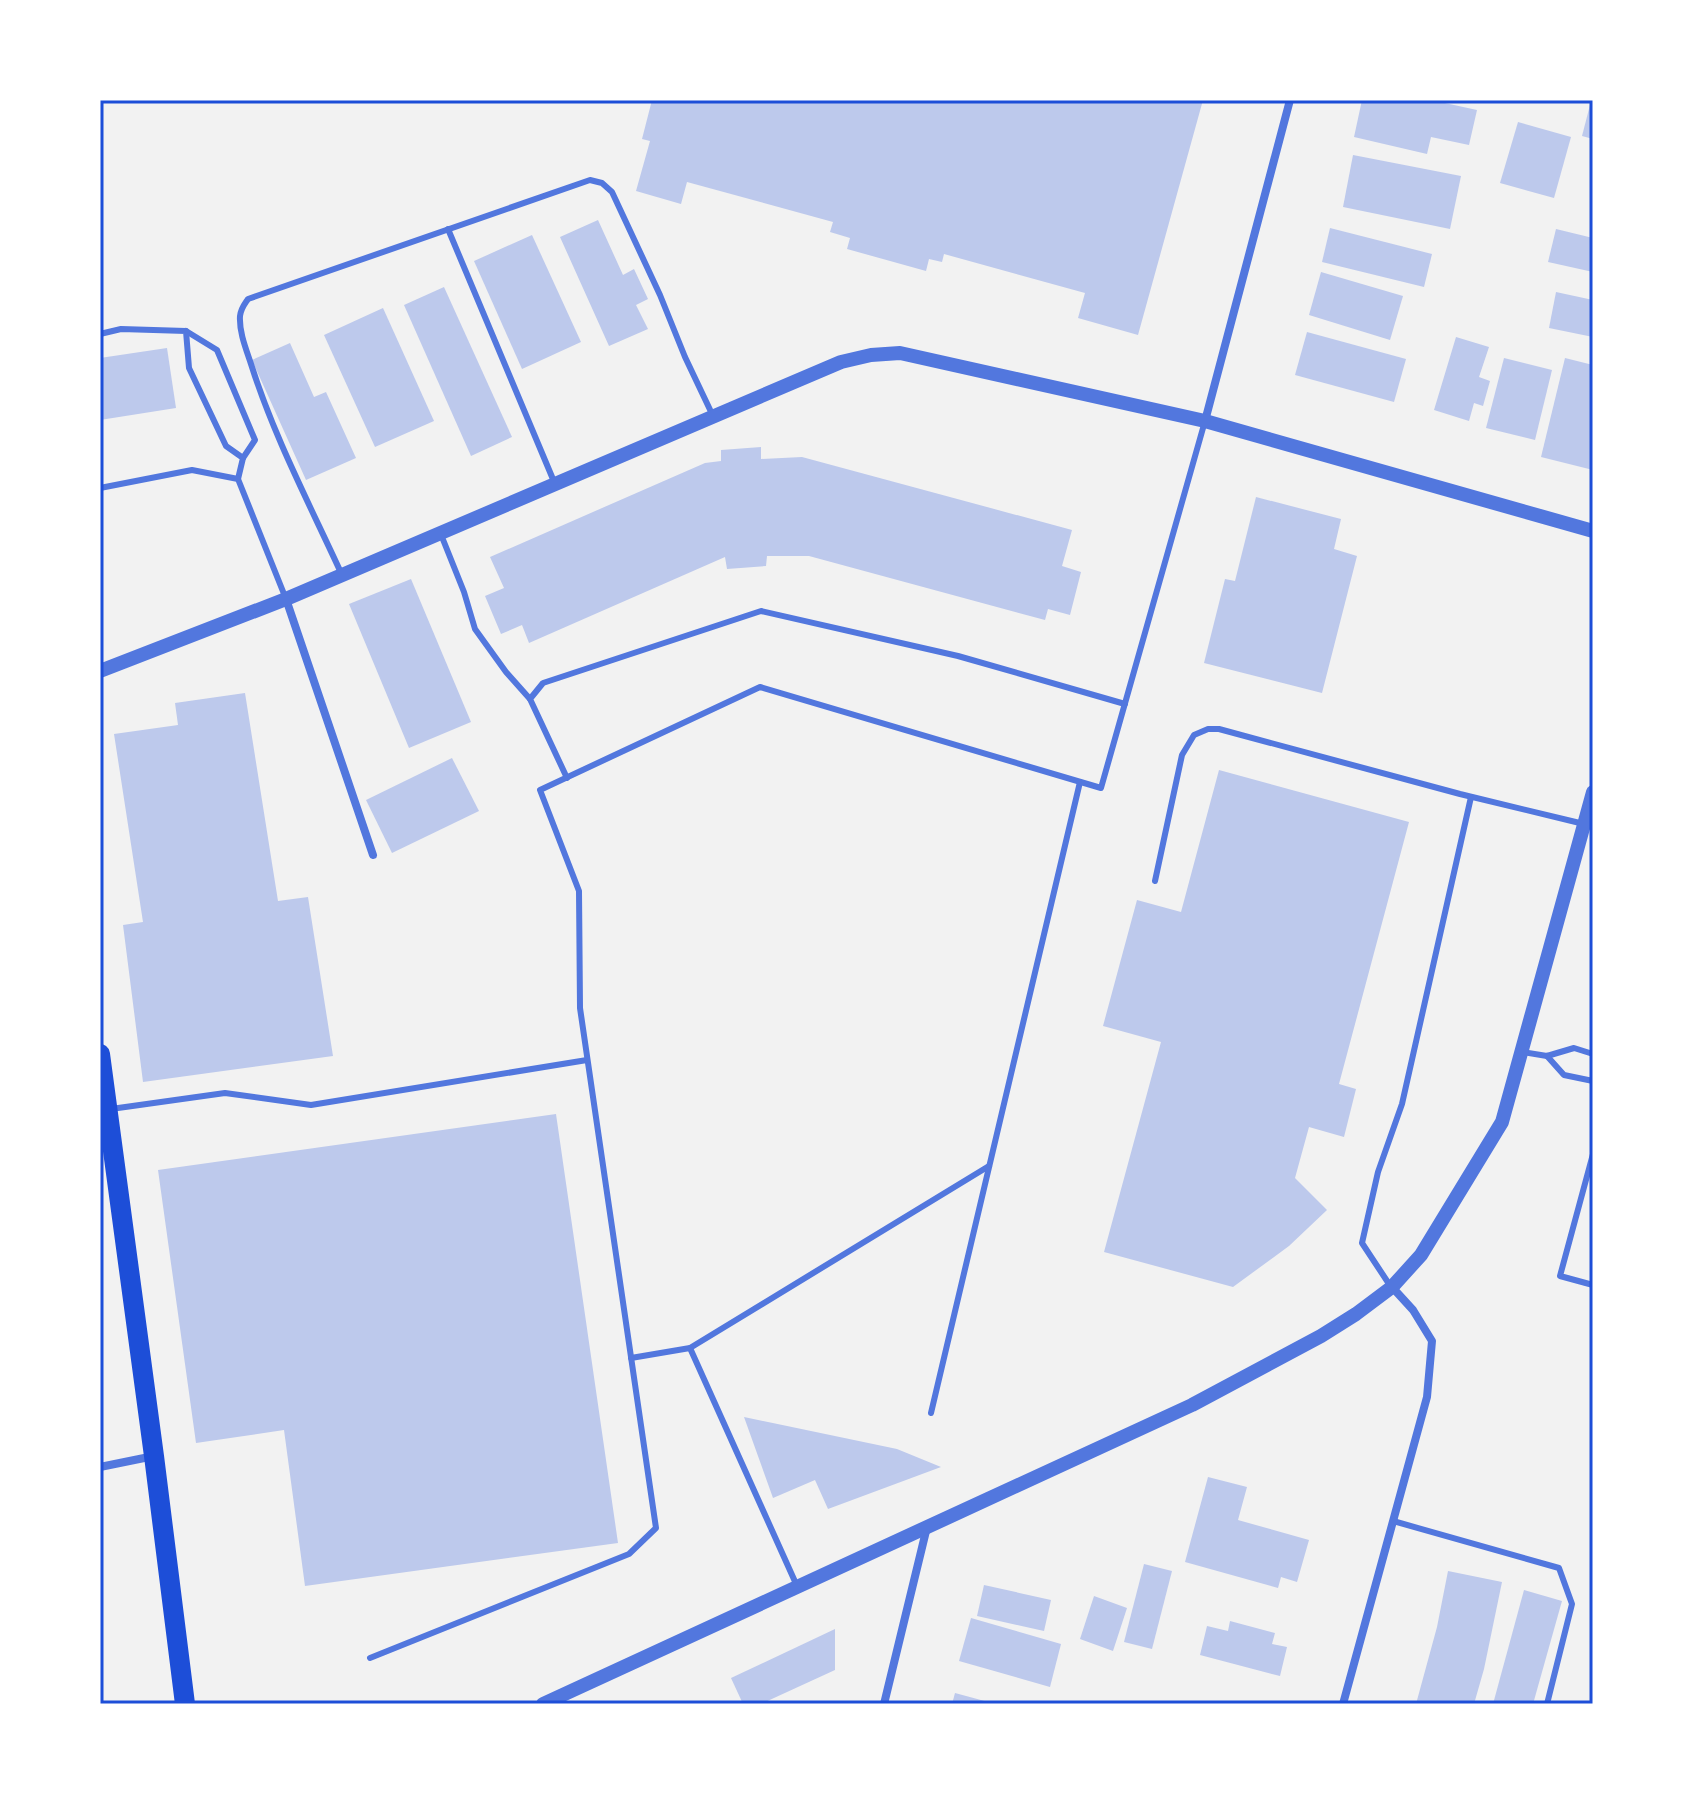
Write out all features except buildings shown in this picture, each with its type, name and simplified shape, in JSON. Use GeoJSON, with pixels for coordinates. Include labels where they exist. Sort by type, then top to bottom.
{"type":"FeatureCollection","features":[{"type":"Feature","properties":{"kind":"main road"},"geometry":{"type":"LineString","coordinates":[[100,1060],[185,1704]]}},
{"type":"Feature","properties":{"kind":"street"},"geometry":{"type":"LineString","coordinates":[[1205,421],[1290,100]]}},
{"type":"Feature","properties":{"kind":"street"},"geometry":{"type":"LineString","coordinates":[[100,671],[286,599],[841,362],[871,355],[900,353],[1205,421],[1593,531]]}},
{"type":"Feature","properties":{"kind":"street"},"geometry":{"type":"LineString","coordinates":[[286,599],[373,855]]}},
{"type":"Feature","properties":{"kind":"street"},"geometry":{"type":"LineString","coordinates":[[543,1704],[1192,1405],[1321,1336],[1392,1287],[1421,1255],[1502,1122],[1593,792]]}},
{"type":"Feature","properties":{"kind":"street"},"geometry":{"type":"LineString","coordinates":[[1343,1704],[1427,1397],[1432,1341],[1413,1310],[1392,1287]]}},
{"type":"Feature","properties":{"kind":"street"},"geometry":{"type":"LineString","coordinates":[[100,1467],[154,1456]]}},
{"type":"Feature","properties":{"kind":"street"},"geometry":{"type":"LineString","coordinates":[[884,1704],[927,1527]]}},
{"type":"Feature","properties":{"kind":"lane"},"geometry":{"type":"LineString","coordinates":[[342,575],[276,434],[244,340],[240,319],[241,309],[248,299],[590,180],[602,183],[612,192],[713,416]]}},
{"type":"Feature","properties":{"kind":"lane"},"geometry":{"type":"LineString","coordinates":[[448,229],[555,484]]}},
{"type":"Feature","properties":{"kind":"lane"},"geometry":{"type":"LineString","coordinates":[[100,334],[121,329],[186,331],[217,350],[255,440],[243,458],[238,479],[286,599]]}},
{"type":"Feature","properties":{"kind":"lane"},"geometry":{"type":"LineString","coordinates":[[186,331],[189,368],[226,446],[243,458]]}},
{"type":"Feature","properties":{"kind":"lane"},"geometry":{"type":"LineString","coordinates":[[370,1658],[629,1554],[656,1528],[580,1008],[579,891],[540,790],[760,687],[1101,788],[1205,421]]}},
{"type":"Feature","properties":{"kind":"lane"},"geometry":{"type":"LineString","coordinates":[[100,488],[192,470],[238,479]]}},
{"type":"Feature","properties":{"kind":"lane"},"geometry":{"type":"LineString","coordinates":[[440,532],[475,629],[530,699],[567,778]]}},
{"type":"Feature","properties":{"kind":"lane"},"geometry":{"type":"LineString","coordinates":[[530,699],[543,683],[761,611],[958,656],[1125,704]]}},
{"type":"Feature","properties":{"kind":"lane"},"geometry":{"type":"LineString","coordinates":[[1155,881],[1182,755],[1194,735],[1208,729],[1219,729],[1584,824]]}},
{"type":"Feature","properties":{"kind":"lane"},"geometry":{"type":"LineString","coordinates":[[931,1413],[1080,782]]}},
{"type":"Feature","properties":{"kind":"lane"},"geometry":{"type":"LineString","coordinates":[[1392,1287],[1362,1243],[1378,1172],[1402,1104],[1471,797]]}},
{"type":"Feature","properties":{"kind":"lane"},"geometry":{"type":"LineString","coordinates":[[1521,1051],[1547,1056],[1574,1048],[1593,1054]]}},
{"type":"Feature","properties":{"kind":"lane"},"geometry":{"type":"LineString","coordinates":[[1547,1056],[1564,1075],[1593,1081]]}},
{"type":"Feature","properties":{"kind":"lane"},"geometry":{"type":"LineString","coordinates":[[107,1109],[225,1093],[311,1105],[587,1060]]}},
{"type":"Feature","properties":{"kind":"lane"},"geometry":{"type":"LineString","coordinates":[[1593,1154],[1560,1276],[1593,1285]]}},
{"type":"Feature","properties":{"kind":"lane"},"geometry":{"type":"LineString","coordinates":[[631,1358],[690,1348],[989,1166]]}},
{"type":"Feature","properties":{"kind":"lane"},"geometry":{"type":"LineString","coordinates":[[690,1348],[797,1586]]}},
{"type":"Feature","properties":{"kind":"lane"},"geometry":{"type":"LineString","coordinates":[[1393,1521],[1559,1568],[1572,1604],[1547,1704]]}}]}
